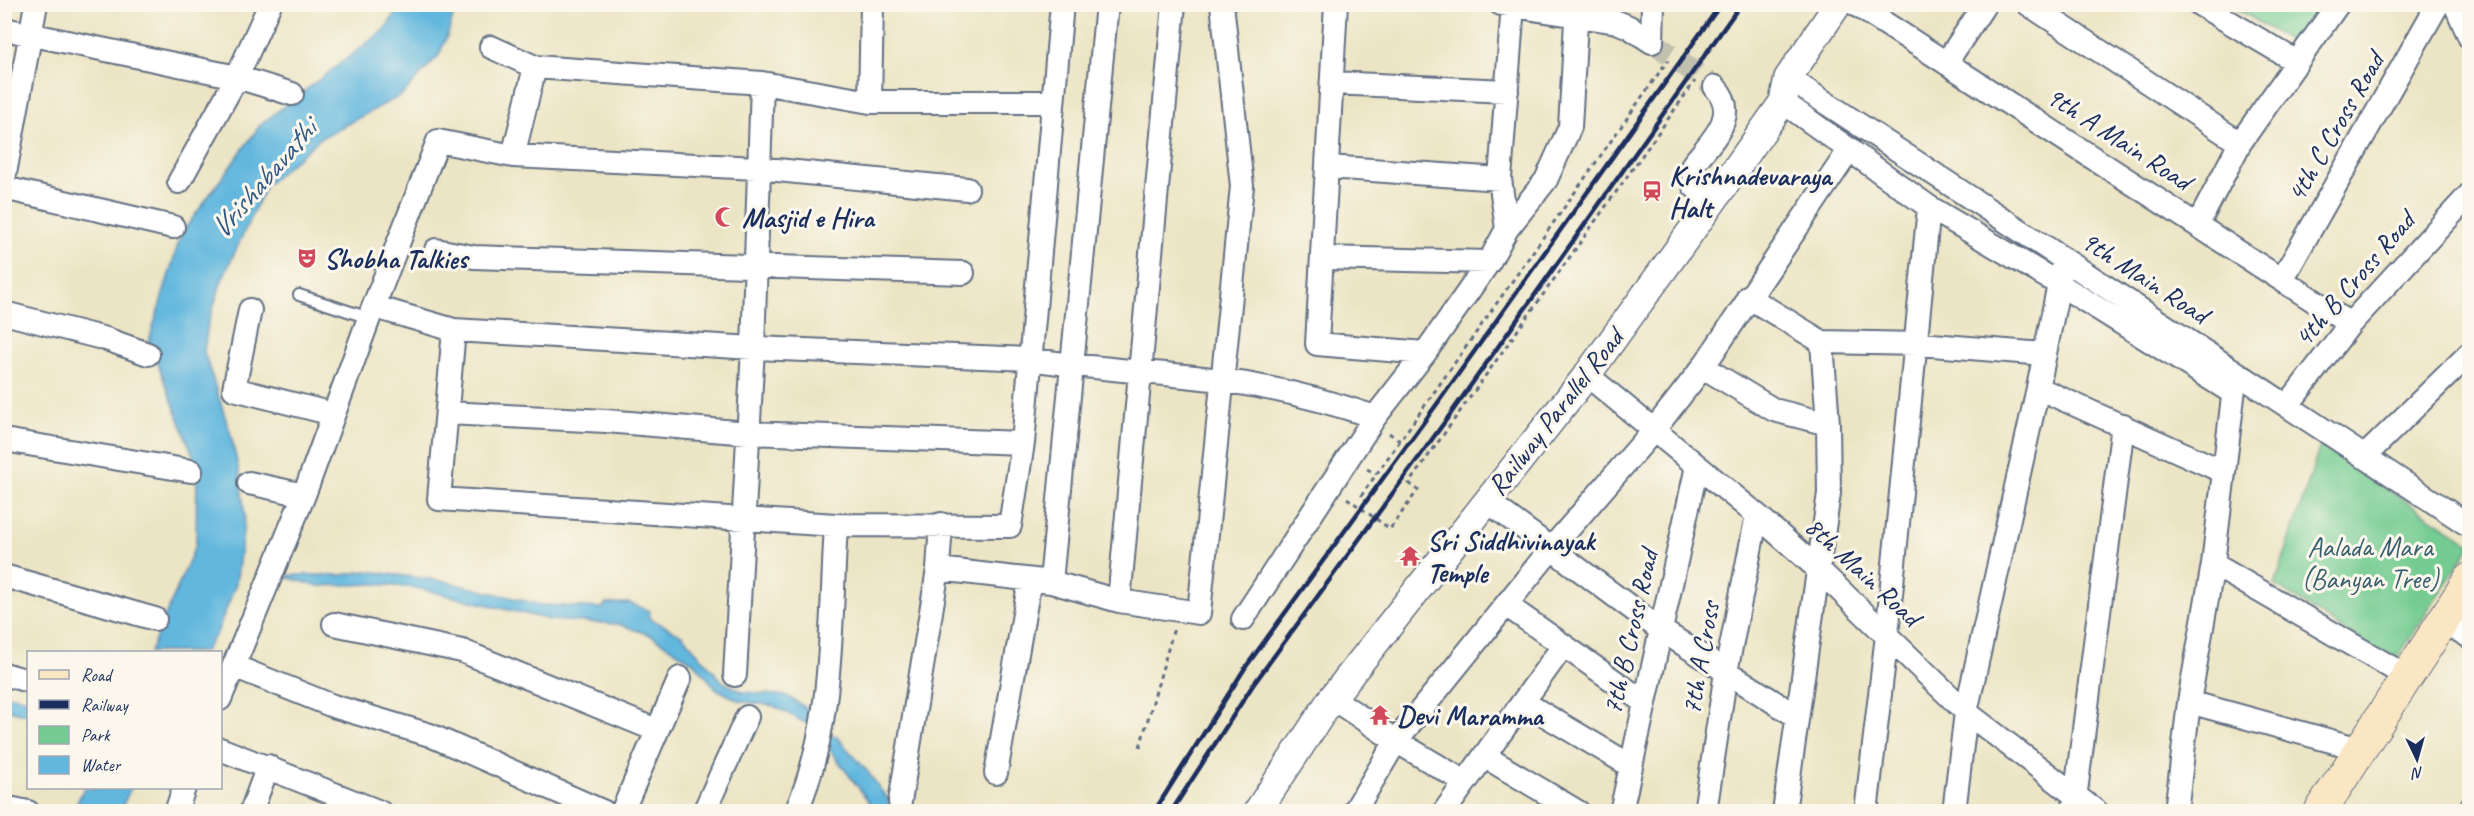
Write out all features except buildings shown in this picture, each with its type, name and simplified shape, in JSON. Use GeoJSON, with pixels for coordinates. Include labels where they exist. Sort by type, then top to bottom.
{"type":"FeatureCollection","features":[{"type":"Feature","properties":{"kind":"main road"},"geometry":{"type":"LineString","coordinates":[[2320,812],[2469,579]]}},
{"type":"Feature","properties":{"kind":"street"},"geometry":{"type":"LineString","coordinates":[[4,179],[36,4]]}},
{"type":"Feature","properties":{"kind":"street"},"geometry":{"type":"LineString","coordinates":[[179,182],[237,77],[270,4]]}},
{"type":"Feature","properties":{"kind":"street"},"geometry":{"type":"LineString","coordinates":[[870,102],[872,4]]}},
{"type":"Feature","properties":{"kind":"street"},"geometry":{"type":"LineString","coordinates":[[454,330],[439,499],[836,525],[1010,526],[1023,443],[1062,4]]}},
{"type":"Feature","properties":{"kind":"street"},"geometry":{"type":"LineString","coordinates":[[996,773],[1041,581],[1072,366],[1107,4]]}},
{"type":"Feature","properties":{"kind":"street"},"geometry":{"type":"LineString","coordinates":[[1119,601],[1174,4]]}},
{"type":"Feature","properties":{"kind":"street"},"geometry":{"type":"LineString","coordinates":[[938,570],[1041,581],[1119,601],[1198,613],[1242,186],[1222,4]]}},
{"type":"Feature","properties":{"kind":"street"},"geometry":{"type":"LineString","coordinates":[[1336,4],[1317,344],[1425,352]]}},
{"type":"Feature","properties":{"kind":"street"},"geometry":{"type":"LineString","coordinates":[[1501,4],[1577,10],[1629,27],[1652,42],[1653,4]]}},
{"type":"Feature","properties":{"kind":"street","name":"Railway Parallel Road"},"geometry":{"type":"LineString","coordinates":[[1257,812],[1332,698],[1587,375],[1713,201],[1838,4]]}},
{"type":"Feature","properties":{"kind":"street","name":"9th A Main Road"},"geometry":{"type":"LineString","coordinates":[[1855,4],[2283,278],[2350,324]]}},
{"type":"Feature","properties":{"kind":"street"},"geometry":{"type":"LineString","coordinates":[[1946,63],[1985,4]]}},
{"type":"Feature","properties":{"kind":"street"},"geometry":{"type":"LineString","coordinates":[[2028,4],[2240,144]]}},
{"type":"Feature","properties":{"kind":"street"},"geometry":{"type":"LineString","coordinates":[[2199,4],[2297,62]]}},
{"type":"Feature","properties":{"kind":"street"},"geometry":{"type":"LineString","coordinates":[[2199,224],[2240,144],[2338,4]]}},
{"type":"Feature","properties":{"kind":"street","name":"4th C Cross Road"},"geometry":{"type":"LineString","coordinates":[[2283,278],[2438,4]]}},
{"type":"Feature","properties":{"kind":"street"},"geometry":{"type":"LineString","coordinates":[[2455,4],[2469,38]]}},
{"type":"Feature","properties":{"kind":"street"},"geometry":{"type":"LineString","coordinates":[[1507,230],[1500,179],[1513,5]]}},
{"type":"Feature","properties":{"kind":"street"},"geometry":{"type":"LineString","coordinates":[[1243,619],[1375,417],[1425,352],[1489,262],[1507,230],[1546,180],[1570,127],[1577,10]]}},
{"type":"Feature","properties":{"kind":"street"},"geometry":{"type":"LineString","coordinates":[[4,29],[237,77],[292,94]]}},
{"type":"Feature","properties":{"kind":"street"},"geometry":{"type":"LineString","coordinates":[[492,47],[536,68],[762,83],[870,102],[1052,102]]}},
{"type":"Feature","properties":{"kind":"street"},"geometry":{"type":"LineString","coordinates":[[513,156],[536,68]]}},
{"type":"Feature","properties":{"kind":"street"},"geometry":{"type":"LineString","coordinates":[[1706,82],[1725,97],[1726,114],[1719,132],[1693,164],[1694,186],[1713,201]]}},
{"type":"Feature","properties":{"kind":"street"},"geometry":{"type":"LineString","coordinates":[[735,675],[753,348],[757,168],[762,83]]}},
{"type":"Feature","properties":{"kind":"street"},"geometry":{"type":"LineString","coordinates":[[1332,83],[1507,91]]}},
{"type":"Feature","properties":{"kind":"street"},"geometry":{"type":"LineString","coordinates":[[1785,90],[1850,149],[1929,207],[2058,284],[2235,383],[2213,564],[2189,702],[2176,812]]}},
{"type":"Feature","properties":{"kind":"street","name":"9th Main Road"},"geometry":{"type":"LineString","coordinates":[[1785,90],[2064,260],[2235,383],[2287,406],[2469,526]]}},
{"type":"Feature","properties":{"kind":"street"},"geometry":{"type":"LineString","coordinates":[[222,695],[236,667],[304,495],[438,141],[513,156],[757,168],[967,189]]}},
{"type":"Feature","properties":{"kind":"street"},"geometry":{"type":"LineString","coordinates":[[1354,812],[1396,741],[1551,549],[1653,431],[1703,367],[1748,297],[1850,149]]}},
{"type":"Feature","properties":{"kind":"street"},"geometry":{"type":"LineString","coordinates":[[1328,167],[1500,179]]}},
{"type":"Feature","properties":{"kind":"street"},"geometry":{"type":"LineString","coordinates":[[4,188],[173,227]]}},
{"type":"Feature","properties":{"kind":"street","name":"4th B Cross Road"},"geometry":{"type":"LineString","coordinates":[[2287,406],[2350,324],[2469,194]]}},
{"type":"Feature","properties":{"kind":"street"},"geometry":{"type":"LineString","coordinates":[[1866,812],[1887,635],[1929,207]]}},
{"type":"Feature","properties":{"kind":"street"},"geometry":{"type":"LineString","coordinates":[[436,250],[474,257],[963,273]]}},
{"type":"Feature","properties":{"kind":"street"},"geometry":{"type":"LineString","coordinates":[[1323,258],[1489,262]]}},
{"type":"Feature","properties":{"kind":"street"},"geometry":{"type":"LineString","coordinates":[[1954,812],[1966,712],[2064,260]]}},
{"type":"Feature","properties":{"kind":"street"},"geometry":{"type":"LineString","coordinates":[[1748,297],[1822,342],[1916,345],[2045,354]]}},
{"type":"Feature","properties":{"kind":"street"},"geometry":{"type":"LineString","coordinates":[[250,310],[234,389],[333,414]]}},
{"type":"Feature","properties":{"kind":"street"},"geometry":{"type":"LineString","coordinates":[[4,313],[106,339],[148,354]]}},
{"type":"Feature","properties":{"kind":"street"},"geometry":{"type":"LineString","coordinates":[[372,313],[454,330],[753,348],[1029,359],[1072,366],[1222,381],[1314,397],[1375,417]]}},
{"type":"Feature","properties":{"kind":"street"},"geometry":{"type":"LineString","coordinates":[[1784,812],[1829,493],[1828,424],[1822,342]]}},
{"type":"Feature","properties":{"kind":"street"},"geometry":{"type":"LineString","coordinates":[[2364,457],[2469,352]]}},
{"type":"Feature","properties":{"kind":"street"},"geometry":{"type":"LineString","coordinates":[[1703,367],[1774,410],[1828,424]]}},
{"type":"Feature","properties":{"kind":"street","name":"8th Main Road"},"geometry":{"type":"LineString","coordinates":[[1587,375],[1757,515],[1818,569],[1966,712],[2075,804],[2097,812]]}},
{"type":"Feature","properties":{"kind":"street"},"geometry":{"type":"LineString","coordinates":[[2038,388],[2224,472]]}},
{"type":"Feature","properties":{"kind":"street"},"geometry":{"type":"LineString","coordinates":[[447,413],[606,421],[748,433],[1023,443]]}},
{"type":"Feature","properties":{"kind":"street"},"geometry":{"type":"LineString","coordinates":[[2075,804],[2123,425]]}},
{"type":"Feature","properties":{"kind":"street"},"geometry":{"type":"LineString","coordinates":[[4,440],[191,471]]}},
{"type":"Feature","properties":{"kind":"street","name":"7th B Cross Road"},"geometry":{"type":"LineString","coordinates":[[1621,812],[1697,466]]}},
{"type":"Feature","properties":{"kind":"street"},"geometry":{"type":"LineString","coordinates":[[249,483],[304,495]]}},
{"type":"Feature","properties":{"kind":"street"},"geometry":{"type":"LineString","coordinates":[[1486,501],[1661,630],[1796,716]]}},
{"type":"Feature","properties":{"kind":"street","name":"7th A Cross"},"geometry":{"type":"LineString","coordinates":[[1705,812],[1726,672],[1757,515]]}},
{"type":"Feature","properties":{"kind":"street"},"geometry":{"type":"LineString","coordinates":[[900,802],[938,570],[941,524]]}},
{"type":"Feature","properties":{"kind":"street"},"geometry":{"type":"LineString","coordinates":[[796,812],[806,788],[824,720],[836,525]]}},
{"type":"Feature","properties":{"kind":"street"},"geometry":{"type":"LineString","coordinates":[[2213,564],[2406,676]]}},
{"type":"Feature","properties":{"kind":"street"},"geometry":{"type":"LineString","coordinates":[[4,576],[155,619]]}},
{"type":"Feature","properties":{"kind":"street"},"geometry":{"type":"LineString","coordinates":[[1506,606],[1644,702]]}},
{"type":"Feature","properties":{"kind":"street"},"geometry":{"type":"LineString","coordinates":[[2443,621],[2469,637]]}},
{"type":"Feature","properties":{"kind":"street"},"geometry":{"type":"LineString","coordinates":[[334,624],[462,651],[656,730]]}},
{"type":"Feature","properties":{"kind":"street"},"geometry":{"type":"LineString","coordinates":[[1446,811],[1563,646]]}},
{"type":"Feature","properties":{"kind":"street"},"geometry":{"type":"LineString","coordinates":[[236,667],[333,706],[430,735],[604,812]]}},
{"type":"Feature","properties":{"kind":"street"},"geometry":{"type":"LineString","coordinates":[[4,674],[27,681]]}},
{"type":"Feature","properties":{"kind":"street"},"geometry":{"type":"LineString","coordinates":[[622,812],[680,678]]}},
{"type":"Feature","properties":{"kind":"street"},"geometry":{"type":"LineString","coordinates":[[1332,698],[1396,741],[1465,782]]}},
{"type":"Feature","properties":{"kind":"street"},"geometry":{"type":"LineString","coordinates":[[1522,702],[1631,766]]}},
{"type":"Feature","properties":{"kind":"street"},"geometry":{"type":"LineString","coordinates":[[2189,702],[2360,749]]}},
{"type":"Feature","properties":{"kind":"street"},"geometry":{"type":"LineString","coordinates":[[704,812],[747,717]]}},
{"type":"Feature","properties":{"kind":"street"},"geometry":{"type":"LineString","coordinates":[[222,750],[380,812]]}},
{"type":"Feature","properties":{"kind":"street"},"geometry":{"type":"LineString","coordinates":[[1484,756],[1578,812]]}},
{"type":"Feature","properties":{"kind":"street"},"geometry":{"type":"LineString","coordinates":[[251,812],[268,766]]}},
{"type":"Feature","properties":{"kind":"street"},"geometry":{"type":"LineString","coordinates":[[176,812],[184,789]]}},
{"type":"Feature","properties":{"kind":"street"},"geometry":{"type":"LineString","coordinates":[[4,807],[28,812]]}},
{"type":"Feature","properties":{"kind":"lane"},"geometry":{"type":"LineString","coordinates":[[299,295],[372,313]]}},
{"type":"Feature","properties":{"kind":"path"},"geometry":{"type":"LineString","coordinates":[[1361,496],[1668,60]]}},
{"type":"Feature","properties":{"kind":"path"},"geometry":{"type":"LineString","coordinates":[[1346,498],[1390,529],[1418,490],[1409,483],[1706,82]]}},
{"type":"Feature","properties":{"kind":"path"},"geometry":{"type":"LineString","coordinates":[[1368,467],[1377,474]]}},
{"type":"Feature","properties":{"kind":"path"},"geometry":{"type":"LineString","coordinates":[[1140,747],[1180,609]]}},
{"type":"Feature","properties":{"kind":"green space"},"geometry":{"type":"Polygon","coordinates":[[[2231,5],[2333,5],[2299,47],[2231,5]]]}},
{"type":"Feature","properties":{"kind":"green space","name":"Aalada Mara (Banyan Tree)"},"geometry":{"type":"Polygon","coordinates":[[[2320,446],[2469,542],[2469,548],[2394,663],[2275,585],[2320,446]]]}},
{"type":"Feature","properties":{"kind":"water","name":"Vrishabavathi"},"geometry":{"type":"Polygon","coordinates":[[[402,5],[456,5],[439,55],[402,95],[321,138],[266,185],[222,280],[208,324],[204,352],[231,435],[240,476],[245,517],[236,584],[217,633],[205,651],[150,651],[196,544],[197,466],[149,341],[181,234],[261,124],[384,30],[402,5]]]}},
{"type":"Feature","properties":{"kind":"water"},"geometry":{"type":"Polygon","coordinates":[[[366,571],[444,581],[542,605],[603,608],[605,604],[629,603],[650,611],[649,618],[682,635],[723,682],[744,692],[787,696],[814,713],[813,727],[774,706],[740,701],[716,689],[696,664],[650,635],[618,624],[550,620],[417,588],[376,584],[319,586],[288,578],[289,575],[342,575],[366,571]]]}},
{"type":"Feature","properties":{"kind":"water"},"geometry":{"type":"Polygon","coordinates":[[[4,694],[27,699],[27,715],[5,709],[4,694]]]}},
{"type":"Feature","properties":{"kind":"water"},"geometry":{"type":"Polygon","coordinates":[[[829,735],[836,736],[868,772],[896,811],[876,811],[827,746],[829,735]]]}},
{"type":"Feature","properties":{"kind":"water"},"geometry":{"type":"Polygon","coordinates":[[[84,789],[131,789],[120,811],[73,811],[84,789]]]}},
{"type":"Feature","properties":{"kind":"tunnel"},"geometry":{"type":"LineString","coordinates":[[1652,42],[1715,87]]}},
{"type":"Feature","properties":{"kind":"railway"},"geometry":{"type":"LineString","coordinates":[[1154,812],[1245,668],[1437,404],[1721,4]]}},
{"type":"Feature","properties":{"kind":"railway"},"geometry":{"type":"LineString","coordinates":[[1171,812],[1253,685],[1449,416],[1741,4]]}},
{"type":"Feature","properties":{"kind":"place","name":"Krishnadevaraya Halt"},"geometry":{"type":"Point","coordinates":[1652,191]}},
{"type":"Feature","properties":{"kind":"place","name":"Masjid e Hira"},"geometry":{"type":"Point","coordinates":[725,217]}},
{"type":"Feature","properties":{"kind":"place","name":"Shobha Talkies"},"geometry":{"type":"Point","coordinates":[307,258]}},
{"type":"Feature","properties":{"kind":"place","name":"Sri Siddhivinayak Temple"},"geometry":{"type":"Point","coordinates":[1410,556]}},
{"type":"Feature","properties":{"kind":"place","name":"Devi Maramma"},"geometry":{"type":"Point","coordinates":[1380,715]}}]}
